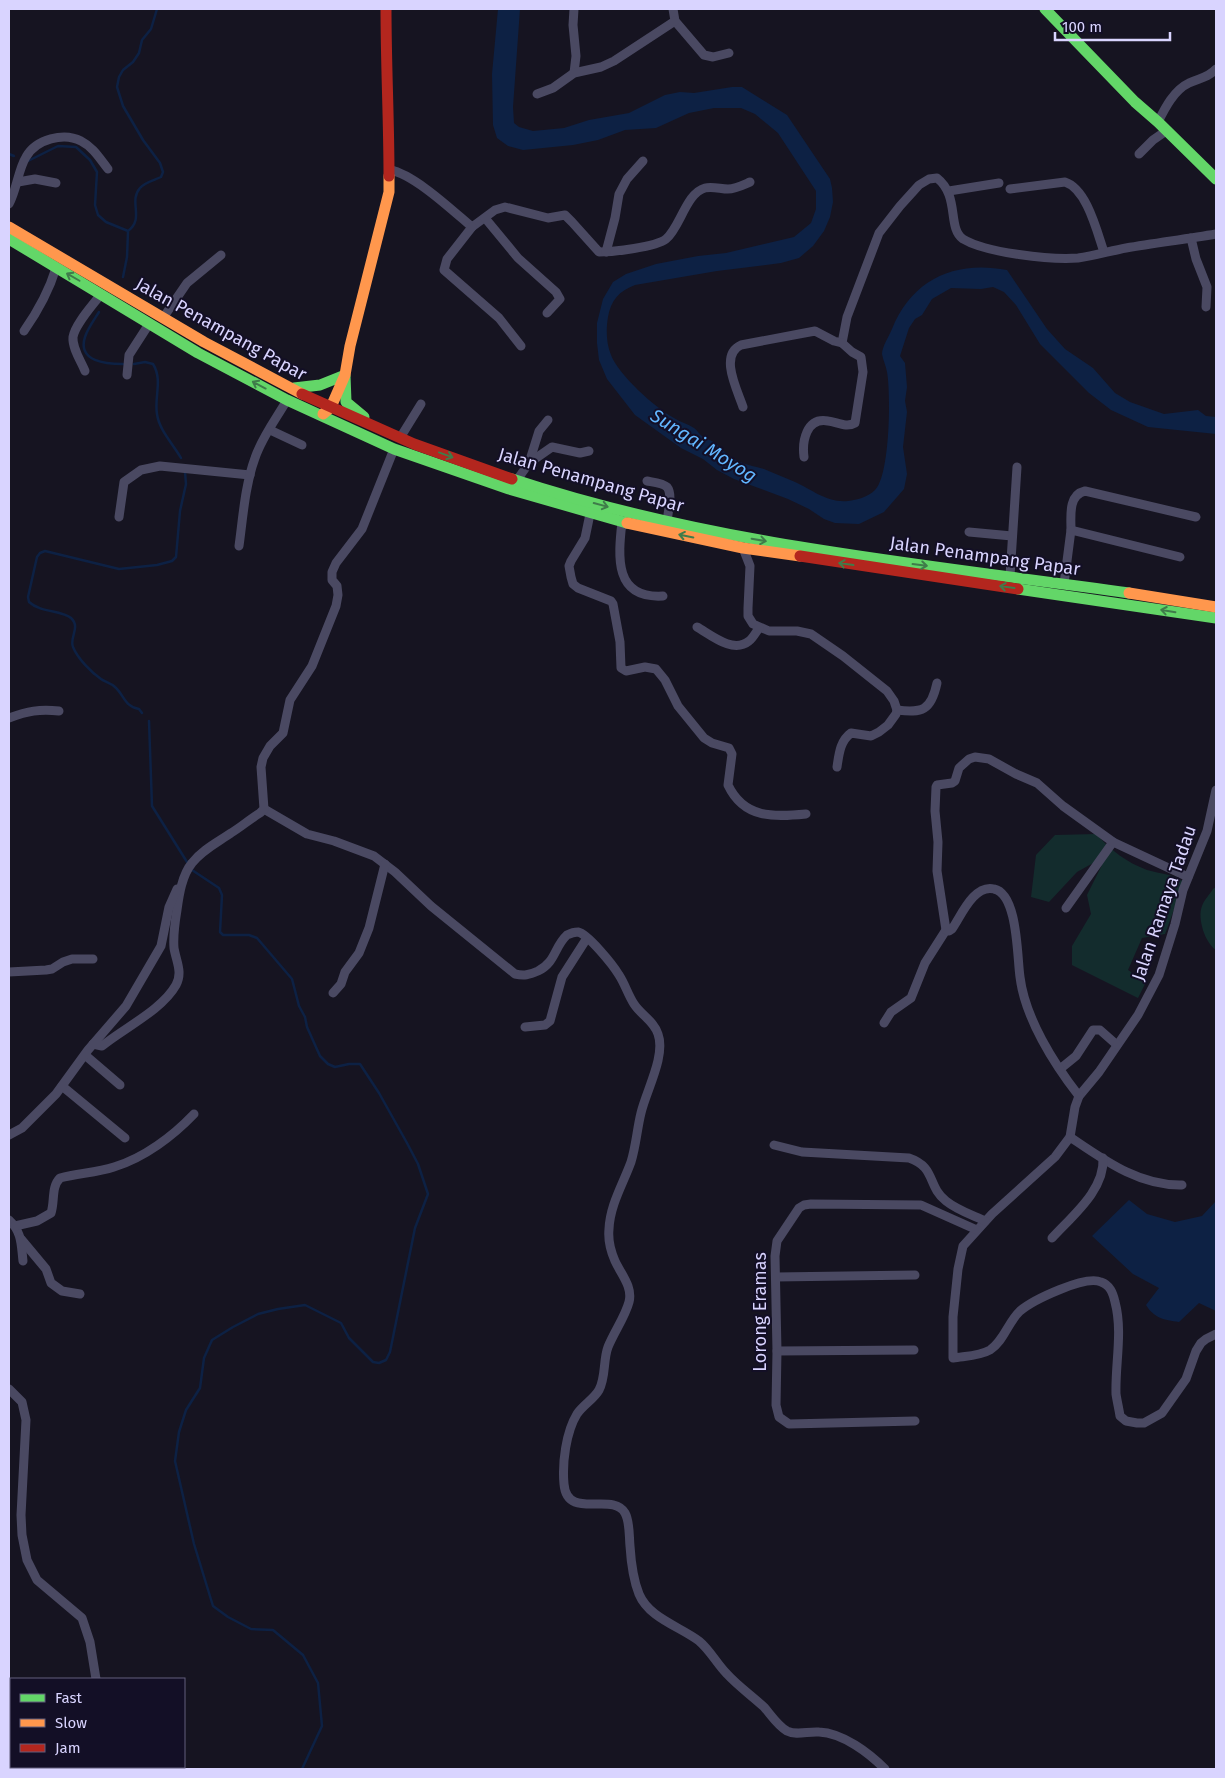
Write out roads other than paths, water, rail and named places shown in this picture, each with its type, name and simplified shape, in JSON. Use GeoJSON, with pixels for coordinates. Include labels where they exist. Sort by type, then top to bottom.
{"type":"FeatureCollection","features":[{"type":"Feature","properties":{"kind":"main road"},"geometry":{"type":"LineString","coordinates":[[318,415],[326,413],[331,407],[344,375],[389,192],[386,9]]}},
{"type":"Feature","properties":{"kind":"main road"},"geometry":{"type":"LineString","coordinates":[[1045,9],[1135,102],[1216,179]]}},
{"type":"Feature","properties":{"kind":"main road","name":"Jalan Penampang Papar"},"geometry":{"type":"LineString","coordinates":[[9,227],[199,339],[289,394],[318,415],[394,449],[509,489],[590,514],[743,548],[1216,618]]}},
{"type":"Feature","properties":{"kind":"main road","name":"Jalan Penampang Papar"},"geometry":{"type":"LineString","coordinates":[[9,240],[198,353],[289,394],[331,407],[400,438],[517,480],[563,494],[714,532],[825,552],[1010,576],[1216,606]]}},
{"type":"Feature","properties":{"kind":"main road"},"geometry":{"type":"LineString","coordinates":[[134,301],[131,306],[144,320]]}},
{"type":"Feature","properties":{"kind":"main road"},"geometry":{"type":"LineString","coordinates":[[289,394],[327,384],[344,375]]}},
{"type":"Feature","properties":{"kind":"main road"},"geometry":{"type":"LineString","coordinates":[[344,375],[346,402],[362,414],[370,425]]}},
{"type":"Feature","properties":{"kind":"street"},"geometry":{"type":"LineString","coordinates":[[574,9],[573,25],[576,56],[574,73]]}},
{"type":"Feature","properties":{"kind":"street"},"geometry":{"type":"LineString","coordinates":[[673,9],[675,21],[704,55],[713,57],[729,52]]}},
{"type":"Feature","properties":{"kind":"street"},"geometry":{"type":"LineString","coordinates":[[537,94],[553,88],[574,73],[601,67],[614,61],[675,21]]}},
{"type":"Feature","properties":{"kind":"street"},"geometry":{"type":"LineString","coordinates":[[1158,122],[1166,106],[1182,86],[1204,78],[1216,69]]}},
{"type":"Feature","properties":{"kind":"street"},"geometry":{"type":"LineString","coordinates":[[1139,154],[1153,140],[1166,131]]}},
{"type":"Feature","properties":{"kind":"street"},"geometry":{"type":"LineString","coordinates":[[9,204],[26,157],[34,147],[46,140],[65,137],[80,140],[90,147],[108,169]]}},
{"type":"Feature","properties":{"kind":"street"},"geometry":{"type":"LineString","coordinates":[[606,252],[619,194],[627,178],[643,160]]}},
{"type":"Feature","properties":{"kind":"street"},"geometry":{"type":"LineString","coordinates":[[390,170],[401,173],[441,200],[472,227]]}},
{"type":"Feature","properties":{"kind":"street"},"geometry":{"type":"LineString","coordinates":[[842,342],[847,317],[858,292],[871,253],[882,230],[900,206],[924,181],[934,178],[937,178],[949,191],[955,223],[962,238],[979,246],[997,251],[1029,256],[1076,258],[1216,234]]}},
{"type":"Feature","properties":{"kind":"street"},"geometry":{"type":"LineString","coordinates":[[18,182],[35,180],[56,183]]}},
{"type":"Feature","properties":{"kind":"street"},"geometry":{"type":"LineString","coordinates":[[521,346],[499,318],[444,270],[447,259],[472,227],[496,210],[505,207],[548,218],[565,215],[599,252],[606,252],[662,242],[671,234],[694,196],[700,191],[705,188],[729,189],[750,182]]}},
{"type":"Feature","properties":{"kind":"street"},"geometry":{"type":"LineString","coordinates":[[949,191],[999,183]]}},
{"type":"Feature","properties":{"kind":"street"},"geometry":{"type":"LineString","coordinates":[[1010,189],[1059,183],[1072,184],[1089,209],[1104,252]]}},
{"type":"Feature","properties":{"kind":"street"},"geometry":{"type":"LineString","coordinates":[[485,218],[518,258],[556,292],[560,299],[547,312]]}},
{"type":"Feature","properties":{"kind":"street"},"geometry":{"type":"LineString","coordinates":[[1191,238],[1206,287],[1206,307]]}},
{"type":"Feature","properties":{"kind":"street"},"geometry":{"type":"LineString","coordinates":[[163,318],[187,283],[221,255]]}},
{"type":"Feature","properties":{"kind":"street"},"geometry":{"type":"LineString","coordinates":[[24,331],[40,308],[56,268]]}},
{"type":"Feature","properties":{"kind":"street"},"geometry":{"type":"LineString","coordinates":[[85,371],[75,348],[73,338],[78,323],[101,294]]}},
{"type":"Feature","properties":{"kind":"street"},"geometry":{"type":"LineString","coordinates":[[127,375],[129,355],[144,320]]}},
{"type":"Feature","properties":{"kind":"street"},"geometry":{"type":"LineString","coordinates":[[743,407],[734,381],[730,358],[730,354],[736,347],[747,343],[809,331],[819,332],[834,341],[842,342],[852,352],[861,357],[864,366],[854,423],[848,426],[827,420],[815,422],[807,430],[804,438],[804,458]]}},
{"type":"Feature","properties":{"kind":"street"},"geometry":{"type":"LineString","coordinates":[[239,546],[250,475],[261,442],[270,430],[289,394]]}},
{"type":"Feature","properties":{"kind":"street"},"geometry":{"type":"LineString","coordinates":[[400,438],[421,404]]}},
{"type":"Feature","properties":{"kind":"street"},"geometry":{"type":"LineString","coordinates":[[517,480],[529,463],[539,432],[548,420]]}},
{"type":"Feature","properties":{"kind":"street"},"geometry":{"type":"LineString","coordinates":[[270,430],[302,445]]}},
{"type":"Feature","properties":{"kind":"street"},"geometry":{"type":"LineString","coordinates":[[529,463],[552,447],[580,453],[589,451]]}},
{"type":"Feature","properties":{"kind":"street"},"geometry":{"type":"LineString","coordinates":[[174,948],[179,900],[191,864],[201,854],[264,809],[261,767],[263,758],[270,746],[283,732],[290,700],[312,666],[336,606],[337,586],[332,580],[332,572],[336,563],[362,528],[394,449]]}},
{"type":"Feature","properties":{"kind":"street"},"geometry":{"type":"LineString","coordinates":[[119,517],[124,482],[142,470],[160,466],[250,475]]}},
{"type":"Feature","properties":{"kind":"street"},"geometry":{"type":"LineString","coordinates":[[1010,576],[1017,467]]}},
{"type":"Feature","properties":{"kind":"street"},"geometry":{"type":"LineString","coordinates":[[647,480],[668,488],[667,521]]}},
{"type":"Feature","properties":{"kind":"street"},"geometry":{"type":"LineString","coordinates":[[1064,584],[1074,497],[1079,492],[1085,491],[1196,517]]}},
{"type":"Feature","properties":{"kind":"street"},"geometry":{"type":"LineString","coordinates":[[590,514],[585,538],[571,561],[571,578],[573,584],[578,588],[611,601],[613,604],[620,642],[621,668],[626,671],[645,667],[656,669],[665,680],[678,706],[700,734],[712,743],[729,748],[732,754],[728,785],[742,804],[754,811],[770,816],[806,814]]}},
{"type":"Feature","properties":{"kind":"street"},"geometry":{"type":"LineString","coordinates":[[622,522],[620,570],[631,587],[645,595],[663,596]]}},
{"type":"Feature","properties":{"kind":"street"},"geometry":{"type":"LineString","coordinates":[[1071,530],[1180,556]]}},
{"type":"Feature","properties":{"kind":"street"},"geometry":{"type":"LineString","coordinates":[[969,532],[1012,536]]}},
{"type":"Feature","properties":{"kind":"street"},"geometry":{"type":"LineString","coordinates":[[743,548],[750,566],[748,616],[753,624],[769,631],[805,632],[816,637],[887,691],[894,701],[897,710],[888,725],[875,735],[854,732],[848,736],[842,743],[837,767]]}},
{"type":"Feature","properties":{"kind":"street"},"geometry":{"type":"LineString","coordinates":[[697,628],[730,646],[737,646],[749,641],[759,628]]}},
{"type":"Feature","properties":{"kind":"street"},"geometry":{"type":"LineString","coordinates":[[897,710],[915,712],[925,708],[931,700],[937,683]]}},
{"type":"Feature","properties":{"kind":"street"},"geometry":{"type":"LineString","coordinates":[[9,718],[26,711],[59,711]]}},
{"type":"Feature","properties":{"kind":"street"},"geometry":{"type":"LineString","coordinates":[[884,1022],[891,1012],[911,998],[925,963],[946,930],[937,871],[938,842],[934,793],[937,785],[955,781],[958,768],[969,759],[984,757],[1016,774],[1033,780],[1063,806],[1113,842],[1188,877]]}},
{"type":"Feature","properties":{"kind":"street","name":"Jalan Ramaya Tadau"},"geometry":{"type":"LineString","coordinates":[[1079,1096],[1099,1072],[1117,1045],[1142,1007],[1159,975],[1188,877],[1214,815],[1216,790]]}},
{"type":"Feature","properties":{"kind":"street"},"geometry":{"type":"LineString","coordinates":[[264,809],[307,834],[374,856],[515,974],[529,975],[549,964],[567,935],[579,932],[587,938],[617,972],[635,1006],[656,1029],[660,1044],[658,1059],[641,1111],[632,1157],[617,1193],[608,1234],[614,1256],[627,1283],[630,1300],[607,1349],[599,1389],[574,1420],[567,1446],[564,1489],[568,1497],[575,1502],[586,1505],[612,1505],[624,1511],[628,1527],[634,1578],[645,1605],[708,1649],[728,1675],[784,1729],[797,1734],[816,1731],[836,1735],[855,1746],[885,1769]]}},
{"type":"Feature","properties":{"kind":"street"},"geometry":{"type":"LineString","coordinates":[[1066,908],[1113,842]]}},
{"type":"Feature","properties":{"kind":"street"},"geometry":{"type":"LineString","coordinates":[[333,993],[341,984],[345,972],[359,953],[369,928],[385,864]]}},
{"type":"Feature","properties":{"kind":"street"},"geometry":{"type":"LineString","coordinates":[[9,1135],[28,1122],[62,1086],[93,1044],[126,1006],[158,952],[164,934],[169,907],[180,882],[186,875]]}},
{"type":"Feature","properties":{"kind":"street"},"geometry":{"type":"LineString","coordinates":[[946,930],[952,929],[963,914],[968,902],[978,892],[993,888],[1006,898],[1010,905],[1014,927],[1023,992],[1034,1022],[1060,1069],[1079,1096],[1075,1107],[1070,1137],[1043,1169],[1002,1204],[963,1246],[958,1270],[953,1317],[953,1358],[988,1351],[1000,1339],[1020,1311],[1042,1298],[1072,1285],[1091,1280],[1099,1281],[1110,1288],[1116,1310],[1118,1348],[1116,1395],[1120,1416],[1126,1421],[1137,1424],[1150,1420],[1162,1413],[1186,1380],[1192,1360],[1201,1343],[1206,1338],[1216,1334]]}},
{"type":"Feature","properties":{"kind":"street"},"geometry":{"type":"LineString","coordinates":[[93,1044],[102,1046],[134,1024],[168,995],[179,978],[180,970],[174,948],[164,934]]}},
{"type":"Feature","properties":{"kind":"street"},"geometry":{"type":"LineString","coordinates":[[525,1027],[545,1025],[550,1021],[562,977],[587,938]]}},
{"type":"Feature","properties":{"kind":"street"},"geometry":{"type":"LineString","coordinates":[[9,972],[46,970],[72,959],[93,959]]}},
{"type":"Feature","properties":{"kind":"street"},"geometry":{"type":"LineString","coordinates":[[1060,1069],[1076,1056],[1093,1030],[1100,1030],[1117,1045]]}},
{"type":"Feature","properties":{"kind":"street"},"geometry":{"type":"LineString","coordinates":[[85,1055],[120,1085]]}},
{"type":"Feature","properties":{"kind":"street"},"geometry":{"type":"LineString","coordinates":[[62,1086],[125,1138]]}},
{"type":"Feature","properties":{"kind":"street"},"geometry":{"type":"LineString","coordinates":[[80,1294],[62,1291],[51,1283],[46,1269],[21,1239],[12,1223],[37,1221],[51,1213],[54,1188],[60,1178],[116,1167],[135,1158],[180,1129],[194,1114]]}},
{"type":"Feature","properties":{"kind":"street"},"geometry":{"type":"LineString","coordinates":[[1070,1137],[1141,1179],[1172,1186],[1182,1185]]}},
{"type":"Feature","properties":{"kind":"street"},"geometry":{"type":"LineString","coordinates":[[774,1146],[802,1152],[909,1158],[918,1161],[928,1171],[936,1192],[946,1201],[985,1221]]}},
{"type":"Feature","properties":{"kind":"street"},"geometry":{"type":"LineString","coordinates":[[1052,1238],[1098,1184],[1103,1166],[1103,1158]]}},
{"type":"Feature","properties":{"kind":"street","name":"Lorong Eramas"},"geometry":{"type":"LineString","coordinates":[[915,1421],[786,1423],[779,1417],[776,1410],[775,1248],[777,1241],[792,1217],[804,1205],[914,1204],[934,1210],[977,1230]]}},
{"type":"Feature","properties":{"kind":"street"},"geometry":{"type":"LineString","coordinates":[[21,1239],[23,1261]]}},
{"type":"Feature","properties":{"kind":"street"},"geometry":{"type":"LineString","coordinates":[[776,1277],[915,1276]]}},
{"type":"Feature","properties":{"kind":"street"},"geometry":{"type":"LineString","coordinates":[[777,1351],[914,1350]]}},
{"type":"Feature","properties":{"kind":"street"},"geometry":{"type":"LineString","coordinates":[[9,1389],[22,1402],[26,1420],[21,1514],[24,1550],[29,1566],[37,1580],[82,1618],[90,1642],[96,1678]]}},
{"type":"Feature","properties":{"kind":"water","name":"Sungai Moyog"},"geometry":{"type":"Polygon","coordinates":[[[498,9],[520,9],[513,107],[514,123],[519,127],[533,131],[564,128],[589,120],[629,113],[665,95],[742,87],[787,115],[830,179],[833,202],[830,217],[824,231],[813,246],[799,258],[781,263],[717,271],[635,285],[620,293],[609,311],[607,326],[608,346],[615,363],[629,381],[657,407],[694,428],[733,458],[795,482],[833,500],[855,500],[875,490],[884,469],[888,434],[888,383],[887,370],[882,354],[884,345],[901,312],[911,297],[923,286],[953,271],[970,268],[1007,270],[1047,329],[1065,349],[1093,368],[1115,393],[1130,402],[1164,414],[1198,410],[1206,416],[1216,417],[1216,434],[1148,427],[1111,410],[1089,393],[1040,344],[1016,305],[1004,292],[993,287],[981,289],[951,288],[932,299],[922,315],[915,319],[909,328],[900,356],[905,363],[907,387],[905,401],[907,412],[903,447],[907,474],[904,489],[884,512],[859,524],[835,523],[788,499],[734,479],[717,470],[703,459],[681,448],[635,415],[607,379],[599,360],[597,343],[597,323],[603,299],[613,282],[626,274],[656,264],[726,253],[794,237],[811,223],[816,209],[816,191],[778,133],[755,114],[741,108],[714,108],[689,113],[656,128],[625,130],[598,140],[573,145],[523,150],[508,146],[497,138],[493,125],[492,74],[498,9]]]}},
{"type":"Feature","properties":{"kind":"water"},"geometry":{"type":"Polygon","coordinates":[[[1129,1200],[1147,1214],[1175,1222],[1202,1216],[1216,1201],[1216,1311],[1199,1303],[1179,1322],[1160,1318],[1152,1313],[1146,1305],[1159,1288],[1133,1274],[1092,1236],[1129,1200]]]}},
{"type":"Feature","properties":{"kind":"waterway"},"geometry":{"type":"LineString","coordinates":[[28,161],[58,146],[76,147],[90,160],[97,172],[95,205],[98,215],[106,222],[128,231],[133,226],[136,215],[135,199],[137,193],[145,184],[161,177],[163,172],[160,163],[143,140],[123,106],[117,87],[123,70],[133,62],[139,53],[142,40],[151,29],[157,9]]}},
{"type":"Feature","properties":{"kind":"waterway"},"geometry":{"type":"LineString","coordinates":[[9,154],[14,156]]}},
{"type":"Feature","properties":{"kind":"waterway"},"geometry":{"type":"LineString","coordinates":[[123,277],[127,257],[128,232]]}},
{"type":"Feature","properties":{"kind":"waterway"},"geometry":{"type":"LineString","coordinates":[[99,312],[85,337],[85,352],[95,360],[123,364]]}},
{"type":"Feature","properties":{"kind":"waterway"},"geometry":{"type":"LineString","coordinates":[[134,364],[145,362],[153,364],[158,382],[156,408],[158,420],[181,458]]}},
{"type":"Feature","properties":{"kind":"waterway"},"geometry":{"type":"LineString","coordinates":[[142,713],[139,709],[131,706],[112,684],[97,676],[81,661],[72,644],[75,629],[74,621],[67,615],[34,606],[29,602],[28,597],[37,557],[45,551],[119,569],[157,565],[172,561],[176,557],[180,511],[186,484],[185,472]]}},
{"type":"Feature","properties":{"kind":"waterway"},"geometry":{"type":"LineString","coordinates":[[149,721],[152,806],[187,862]]}},
{"type":"Feature","properties":{"kind":"waterway"},"geometry":{"type":"LineString","coordinates":[[192,870],[219,888],[222,895],[220,932],[223,935],[249,935],[257,938],[292,979],[299,1006],[320,1056],[328,1064],[335,1067],[360,1064],[379,1093],[418,1164],[428,1194],[415,1228],[390,1352],[386,1360],[379,1363],[373,1362],[349,1338],[341,1323],[305,1305],[258,1314],[212,1340],[204,1358],[200,1388],[186,1410],[179,1432],[175,1461],[194,1544],[213,1606],[228,1617],[251,1629],[273,1630],[303,1655],[318,1683],[322,1726],[302,1769]]}}]}
